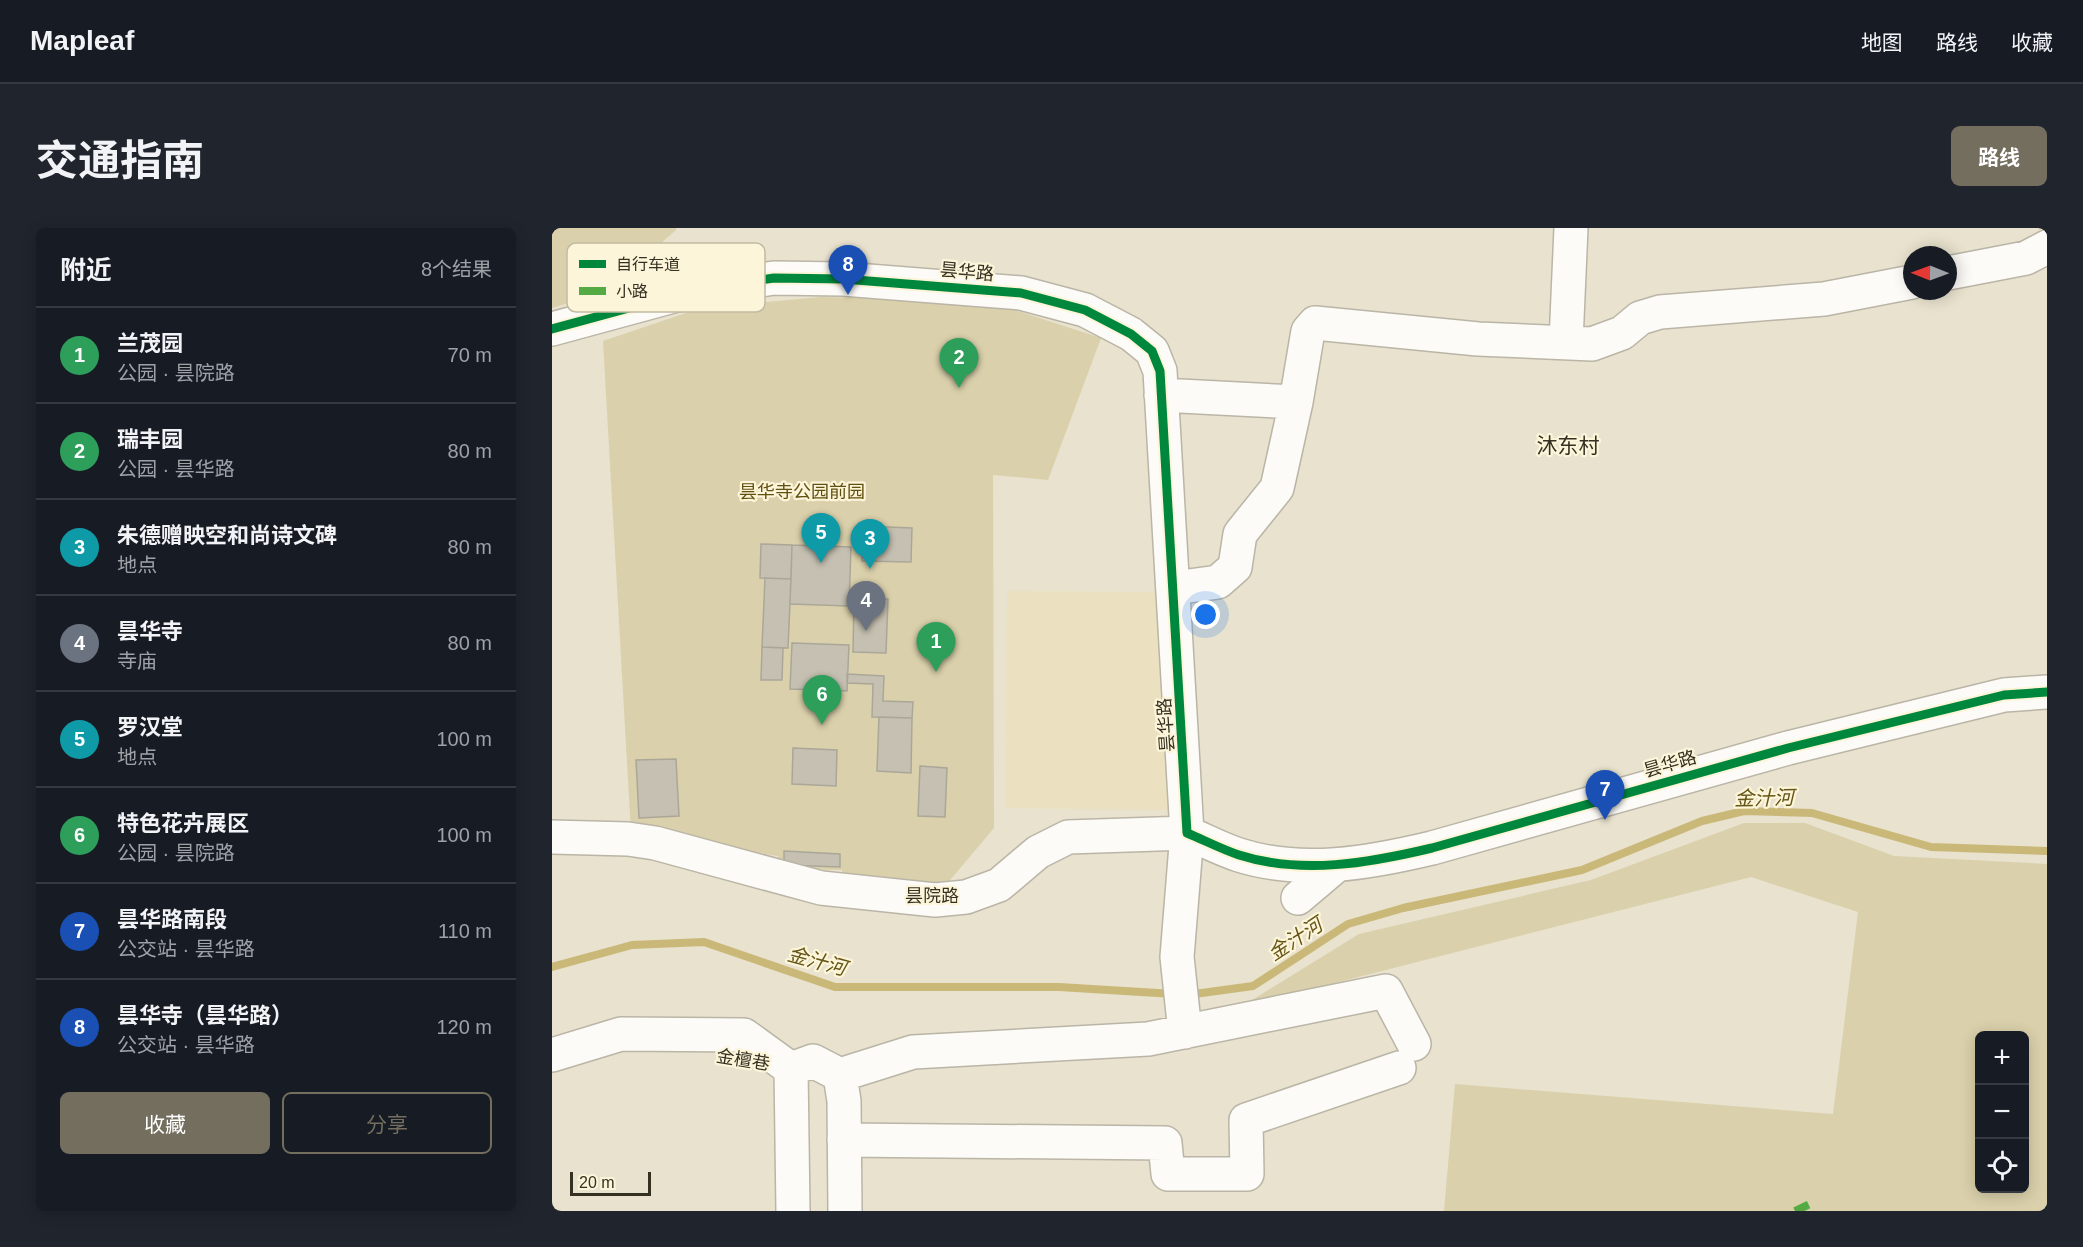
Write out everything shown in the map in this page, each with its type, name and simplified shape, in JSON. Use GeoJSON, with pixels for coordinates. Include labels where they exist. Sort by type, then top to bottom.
{"type":"FeatureCollection","features":[{"type":"Feature","properties":{"kind":"street"},"geometry":{"type":"LineString","coordinates":[[1566,342],[1571,228]]}},
{"type":"Feature","properties":{"kind":"street"},"geometry":{"type":"LineString","coordinates":[[1957,271],[2026,258],[2047,247]]}},
{"type":"Feature","properties":{"kind":"street","name":"昙华路"},"geometry":{"type":"LineString","coordinates":[[765,280],[843,279],[1021,293],[1085,310],[1131,334],[1152,351],[1160,371],[1187,832],[1238,854],[1281,864],[1337,865],[1377,861],[1432,848],[1788,748],[2004,695],[2047,692]]}},
{"type":"Feature","properties":{"kind":"street"},"geometry":{"type":"LineString","coordinates":[[1174,588],[1218,582],[1235,567],[1240,534],[1277,488],[1296,402],[1308,331],[1315,323],[1478,339],[1592,344],[1622,333],[1640,318],[1660,312],[1824,299],[1903,284]]}},
{"type":"Feature","properties":{"kind":"street","name":"昙华路"},"geometry":{"type":"LineString","coordinates":[[552,329],[614,312]]}},
{"type":"Feature","properties":{"kind":"street"},"geometry":{"type":"LineString","coordinates":[[1161,395],[1296,402]]}},
{"type":"Feature","properties":{"kind":"street"},"geometry":{"type":"LineString","coordinates":[[1185,1032],[1177,957],[1187,832]]}},
{"type":"Feature","properties":{"kind":"street","name":"昙院路"},"geometry":{"type":"LineString","coordinates":[[552,837],[628,839],[700,855],[821,888],[935,900],[966,897],[999,885],[1038,852],[1068,837],[1187,832]]}},
{"type":"Feature","properties":{"kind":"street"},"geometry":{"type":"LineString","coordinates":[[1298,898],[1337,865]]}},
{"type":"Feature","properties":{"kind":"street"},"geometry":{"type":"LineString","coordinates":[[793,1211],[791,1069],[813,1061],[840,1075],[913,1052],[1148,1039],[1386,991],[1407,1056],[1246,1120],[1247,1174],[1168,1174],[1165,1143],[844,1140]]}},
{"type":"Feature","properties":{"kind":"street","name":"金檀巷"},"geometry":{"type":"LineString","coordinates":[[552,1055],[621,1034],[744,1035],[791,1069]]}},
{"type":"Feature","properties":{"kind":"street","name":"金檀巷"},"geometry":{"type":"LineString","coordinates":[[552,1075],[624,1054],[733,1055],[791,1069]]}},
{"type":"Feature","properties":{"kind":"street"},"geometry":{"type":"LineString","coordinates":[[840,1075],[844,1101],[846,1211]]}},
{"type":"Feature","properties":{"kind":"shaded area"},"geometry":{"type":"Polygon","coordinates":[[[1007,591],[1174,592],[1172,810],[1005,808],[1007,591]]]}},
{"type":"Feature","properties":{"kind":"green space"},"geometry":{"type":"Polygon","coordinates":[[[552,228],[676,228],[661,243],[567,243],[567,304],[552,308],[552,228]]]}},
{"type":"Feature","properties":{"kind":"green space","name":"昙华寺公园前园"},"geometry":{"type":"Polygon","coordinates":[[[821,297],[987,301],[1101,338],[1048,480],[993,475],[994,828],[945,886],[843,876],[842,870],[779,869],[778,856],[631,832],[603,341],[689,312],[765,312],[765,302],[821,297]]]}},
{"type":"Feature","properties":{"kind":"green space"},"geometry":{"type":"Polygon","coordinates":[[[1744,823],[1805,823],[1894,856],[2047,864],[2047,1211],[1444,1211],[1455,1084],[1833,1114],[1858,912],[1751,877],[1241,1007],[1359,934],[1591,880],[1744,823]]]}},
{"type":"Feature","properties":{"kind":"building"},"geometry":{"type":"Polygon","coordinates":[[[863,526],[912,528],[911,562],[862,561],[863,526]]]}},
{"type":"Feature","properties":{"kind":"building"},"geometry":{"type":"Polygon","coordinates":[[[761,544],[792,545],[791,579],[760,578],[761,544]]]}},
{"type":"Feature","properties":{"kind":"building"},"geometry":{"type":"Polygon","coordinates":[[[792,545],[851,547],[849,606],[790,604],[792,545]]]}},
{"type":"Feature","properties":{"kind":"building"},"geometry":{"type":"Polygon","coordinates":[[[765,578],[791,579],[788,648],[762,647],[765,578]]]}},
{"type":"Feature","properties":{"kind":"building"},"geometry":{"type":"Polygon","coordinates":[[[854,598],[888,599],[886,653],[853,652],[854,598]]]}},
{"type":"Feature","properties":{"kind":"building"},"geometry":{"type":"Polygon","coordinates":[[[792,643],[849,645],[847,691],[790,689],[792,643]]]}},
{"type":"Feature","properties":{"kind":"building"},"geometry":{"type":"Polygon","coordinates":[[[762,647],[783,648],[782,680],[761,680],[762,647]]]}},
{"type":"Feature","properties":{"kind":"building"},"geometry":{"type":"Polygon","coordinates":[[[847,674],[884,676],[883,701],[913,702],[912,718],[872,717],[873,684],[847,683],[847,674]]]}},
{"type":"Feature","properties":{"kind":"building"},"geometry":{"type":"Polygon","coordinates":[[[879,717],[912,718],[911,773],[877,771],[879,717]]]}},
{"type":"Feature","properties":{"kind":"building"},"geometry":{"type":"Polygon","coordinates":[[[793,748],[837,750],[836,786],[792,784],[793,748]]]}},
{"type":"Feature","properties":{"kind":"building"},"geometry":{"type":"Polygon","coordinates":[[[676,759],[679,816],[639,818],[636,760],[676,759]]]}},
{"type":"Feature","properties":{"kind":"building"},"geometry":{"type":"Polygon","coordinates":[[[920,766],[947,768],[945,817],[918,816],[920,766]]]}},
{"type":"Feature","properties":{"kind":"building"},"geometry":{"type":"Polygon","coordinates":[[[784,851],[840,854],[840,867],[784,865],[784,851]]]}},
{"type":"Feature","properties":{"kind":"waterway","name":"金汁河"},"geometry":{"type":"LineString","coordinates":[[1187,995],[1253,986],[1348,924],[1403,908],[1582,870],[1702,821],[1744,811],[1812,813],[1931,847],[2047,851]]}},
{"type":"Feature","properties":{"kind":"waterway","name":"金汁河"},"geometry":{"type":"LineString","coordinates":[[552,967],[632,945],[704,942],[835,987],[1059,987],[1174,994]]}},
{"type":"Feature","properties":{"kind":"marked path"},"geometry":{"type":"LineString","coordinates":[[1795,1211],[1810,1204]]}},
{"type":"Feature","properties":{"kind":"cycle path"},"geometry":{"type":"LineString","coordinates":[[765,279],[843,279],[1021,293],[1085,310],[1131,334],[1152,351],[1160,371],[1187,833],[1232,853],[1263,861],[1311,866],[1384,858],[1432,848],[1788,748],[2004,695],[2047,692]]}},
{"type":"Feature","properties":{"kind":"cycle path"},"geometry":{"type":"LineString","coordinates":[[552,329],[614,312]]}},
{"type":"Feature","properties":{"kind":"place","name":"昙华寺（昙华路）"},"geometry":{"type":"Point","coordinates":[848,295]}},
{"type":"Feature","properties":{"kind":"place","name":"瑞丰园"},"geometry":{"type":"Point","coordinates":[959,388]}},
{"type":"Feature","properties":{"kind":"place","name":"罗汉堂"},"geometry":{"type":"Point","coordinates":[821,563]}},
{"type":"Feature","properties":{"kind":"place","name":"朱德赠映空和尚诗文碑"},"geometry":{"type":"Point","coordinates":[870,569]}},
{"type":"Feature","properties":{"kind":"place","name":"昙华寺"},"geometry":{"type":"Point","coordinates":[866,631]}},
{"type":"Feature","properties":{"kind":"place","name":"兰茂园"},"geometry":{"type":"Point","coordinates":[936,672]}},
{"type":"Feature","properties":{"kind":"place","name":"特色花卉展区"},"geometry":{"type":"Point","coordinates":[822,725]}},
{"type":"Feature","properties":{"kind":"place","name":"昙华路南段"},"geometry":{"type":"Point","coordinates":[1605,820]}},
{"type":"Feature","properties":{"kind":"district","name":"沐东村"},"geometry":{"type":"Point","coordinates":[1568,445]}}]}
